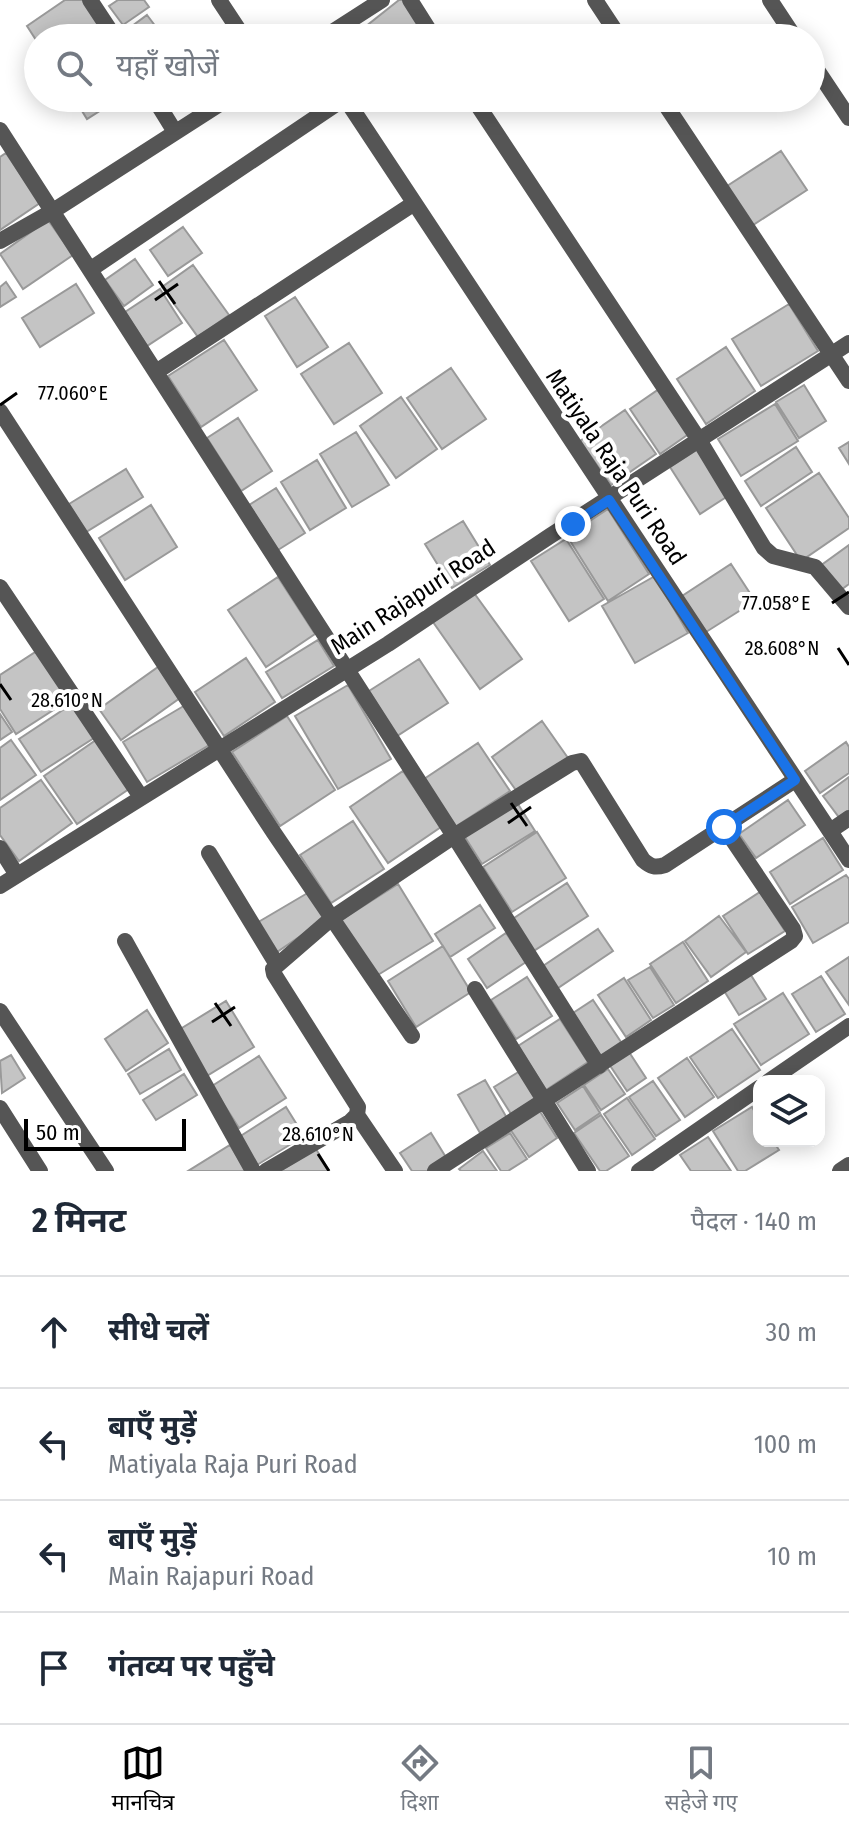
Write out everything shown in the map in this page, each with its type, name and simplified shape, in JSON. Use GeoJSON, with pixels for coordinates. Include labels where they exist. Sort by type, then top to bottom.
{"type":"FeatureCollection","features":[{"type":"Feature","properties":{"kind":"street"},"geometry":{"type":"LineString","coordinates":[[90,0],[106,24]]}},
{"type":"Feature","properties":{"kind":"street"},"geometry":{"type":"LineString","coordinates":[[219,0],[235,24]]}},
{"type":"Feature","properties":{"kind":"street"},"geometry":{"type":"LineString","coordinates":[[338,24],[356,7],[382,0]]}},
{"type":"Feature","properties":{"kind":"street"},"geometry":{"type":"LineString","coordinates":[[410,0],[425,24]]}},
{"type":"Feature","properties":{"kind":"street"},"geometry":{"type":"LineString","coordinates":[[595,0],[611,24]]}},
{"type":"Feature","properties":{"kind":"street"},"geometry":{"type":"LineString","coordinates":[[770,0],[786,24]]}},
{"type":"Feature","properties":{"kind":"street"},"geometry":{"type":"LineString","coordinates":[[825,82],[849,118]]}},
{"type":"Feature","properties":{"kind":"street"},"geometry":{"type":"LineString","coordinates":[[163,112],[175,132]]}},
{"type":"Feature","properties":{"kind":"street"},"geometry":{"type":"LineString","coordinates":[[0,241],[53,211],[207,112]]}},
{"type":"Feature","properties":{"kind":"street"},"geometry":{"type":"LineString","coordinates":[[91,269],[324,112]]}},
{"type":"Feature","properties":{"kind":"street","name":"Matiyala Raja Puri Road"},"geometry":{"type":"LineString","coordinates":[[354,112],[849,860]]}},
{"type":"Feature","properties":{"kind":"street"},"geometry":{"type":"LineString","coordinates":[[482,112],[699,440],[764,548],[773,556],[815,567],[849,607]]}},
{"type":"Feature","properties":{"kind":"street"},"geometry":{"type":"LineString","coordinates":[[670,112],[849,381]]}},
{"type":"Feature","properties":{"kind":"street"},"geometry":{"type":"LineString","coordinates":[[0,130],[599,1066]]}},
{"type":"Feature","properties":{"kind":"street"},"geometry":{"type":"LineString","coordinates":[[156,372],[413,204]]}},
{"type":"Feature","properties":{"kind":"street","name":"Main Rajapuri Road"},"geometry":{"type":"LineString","coordinates":[[0,886],[347,669],[849,343]]}},
{"type":"Feature","properties":{"kind":"street"},"geometry":{"type":"LineString","coordinates":[[0,411],[219,749],[412,1036]]}},
{"type":"Feature","properties":{"kind":"street"},"geometry":{"type":"LineString","coordinates":[[0,587],[141,797]]}},
{"type":"Feature","properties":{"kind":"street"},"geometry":{"type":"LineString","coordinates":[[266,1171],[357,1115],[358,1107],[354,1099],[273,969],[276,963],[332,918],[454,836],[577,761],[585,764],[650,867],[665,865],[795,780]]}},
{"type":"Feature","properties":{"kind":"street"},"geometry":{"type":"LineString","coordinates":[[830,831],[849,818]]}},
{"type":"Feature","properties":{"kind":"street"},"geometry":{"type":"LineString","coordinates":[[435,1171],[785,946],[795,936],[724,827]]}},
{"type":"Feature","properties":{"kind":"street"},"geometry":{"type":"LineString","coordinates":[[0,848],[17,875]]}},
{"type":"Feature","properties":{"kind":"street"},"geometry":{"type":"LineString","coordinates":[[209,853],[276,963]]}},
{"type":"Feature","properties":{"kind":"street"},"geometry":{"type":"LineString","coordinates":[[125,941],[253,1171]]}},
{"type":"Feature","properties":{"kind":"street"},"geometry":{"type":"LineString","coordinates":[[475,989],[588,1171]]}},
{"type":"Feature","properties":{"kind":"street"},"geometry":{"type":"LineString","coordinates":[[0,1011],[106,1171]]}},
{"type":"Feature","properties":{"kind":"street"},"geometry":{"type":"LineString","coordinates":[[778,1075],[849,1026]]}},
{"type":"Feature","properties":{"kind":"street"},"geometry":{"type":"LineString","coordinates":[[639,1171],[753,1092]]}},
{"type":"Feature","properties":{"kind":"street"},"geometry":{"type":"LineString","coordinates":[[0,1108],[40,1171]]}},
{"type":"Feature","properties":{"kind":"street"},"geometry":{"type":"LineString","coordinates":[[357,1115],[395,1171]]}},
{"type":"Feature","properties":{"kind":"street"},"geometry":{"type":"LineString","coordinates":[[840,1171],[849,1165]]}},
{"type":"Feature","properties":{"kind":"building"},"geometry":{"type":"Polygon","coordinates":[[[65,0],[86,0],[101,24],[30,24],[65,0]]]}},
{"type":"Feature","properties":{"kind":"building"},"geometry":{"type":"Polygon","coordinates":[[[118,0],[144,0],[149,7],[122,24],[109,6],[118,0]]]}},
{"type":"Feature","properties":{"kind":"building"},"geometry":{"type":"Polygon","coordinates":[[[399,0],[406,0],[424,23],[423,24],[369,24],[399,0]]]}},
{"type":"Feature","properties":{"kind":"building"},"geometry":{"type":"Polygon","coordinates":[[[147,15],[154,24],[135,24],[147,15]]]}},
{"type":"Feature","properties":{"kind":"building"},"geometry":{"type":"Polygon","coordinates":[[[83,112],[98,112],[87,119],[83,112]]]}},
{"type":"Feature","properties":{"kind":"building"},"geometry":{"type":"Polygon","coordinates":[[[781,151],[807,190],[750,227],[724,188],[781,151]]]}},
{"type":"Feature","properties":{"kind":"building"},"geometry":{"type":"Polygon","coordinates":[[[6,153],[40,203],[0,230],[0,157],[6,153]]]}},
{"type":"Feature","properties":{"kind":"building"},"geometry":{"type":"Polygon","coordinates":[[[48,220],[73,255],[23,289],[0,254],[48,220]]]}},
{"type":"Feature","properties":{"kind":"building"},"geometry":{"type":"Polygon","coordinates":[[[183,227],[202,253],[168,276],[150,250],[183,227]]]}},
{"type":"Feature","properties":{"kind":"building"},"geometry":{"type":"Polygon","coordinates":[[[135,259],[153,285],[124,306],[105,280],[135,259]]]}},
{"type":"Feature","properties":{"kind":"building"},"geometry":{"type":"Polygon","coordinates":[[[193,265],[229,315],[198,337],[162,287],[193,265]]]}},
{"type":"Feature","properties":{"kind":"building"},"geometry":{"type":"Polygon","coordinates":[[[6,282],[16,297],[0,307],[0,287],[6,282]]]}},
{"type":"Feature","properties":{"kind":"building"},"geometry":{"type":"Polygon","coordinates":[[[76,284],[94,313],[40,347],[22,318],[76,284]]]}},
{"type":"Feature","properties":{"kind":"building"},"geometry":{"type":"Polygon","coordinates":[[[160,289],[182,323],[147,346],[125,312],[160,289]]]}},
{"type":"Feature","properties":{"kind":"building"},"geometry":{"type":"Polygon","coordinates":[[[295,297],[328,347],[297,367],[265,316],[295,297]]]}},
{"type":"Feature","properties":{"kind":"building"},"geometry":{"type":"Polygon","coordinates":[[[789,304],[818,351],[761,386],[732,339],[789,304]]]}},
{"type":"Feature","properties":{"kind":"building"},"geometry":{"type":"Polygon","coordinates":[[[224,340],[257,390],[201,427],[168,376],[224,340]]]}},
{"type":"Feature","properties":{"kind":"building"},"geometry":{"type":"Polygon","coordinates":[[[349,343],[382,393],[334,424],[301,374],[349,343]]]}},
{"type":"Feature","properties":{"kind":"building"},"geometry":{"type":"Polygon","coordinates":[[[726,347],[755,391],[706,424],[677,379],[726,347]]]}},
{"type":"Feature","properties":{"kind":"building"},"geometry":{"type":"Polygon","coordinates":[[[451,368],[486,419],[442,449],[407,398],[451,368]]]}},
{"type":"Feature","properties":{"kind":"building"},"geometry":{"type":"Polygon","coordinates":[[[804,385],[826,421],[799,438],[776,402],[804,385]]]}},
{"type":"Feature","properties":{"kind":"building"},"geometry":{"type":"Polygon","coordinates":[[[662,387],[693,431],[660,454],[630,409],[662,387]]]}},
{"type":"Feature","properties":{"kind":"building"},"geometry":{"type":"Polygon","coordinates":[[[401,397],[437,449],[396,478],[360,426],[401,397]]]}},
{"type":"Feature","properties":{"kind":"building"},"geometry":{"type":"Polygon","coordinates":[[[775,404],[798,441],[741,476],[718,439],[775,404]]]}},
{"type":"Feature","properties":{"kind":"building"},"geometry":{"type":"Polygon","coordinates":[[[625,410],[656,454],[611,485],[580,441],[625,410]]]}},
{"type":"Feature","properties":{"kind":"building"},"geometry":{"type":"Polygon","coordinates":[[[238,418],[272,471],[241,491],[207,438],[238,418]]]}},
{"type":"Feature","properties":{"kind":"building"},"geometry":{"type":"Polygon","coordinates":[[[356,432],[389,485],[352,507],[320,454],[356,432]]]}},
{"type":"Feature","properties":{"kind":"building"},"geometry":{"type":"Polygon","coordinates":[[[849,442],[849,464],[839,448],[849,442]]]}},
{"type":"Feature","properties":{"kind":"building"},"geometry":{"type":"Polygon","coordinates":[[[701,447],[731,494],[700,514],[670,467],[701,447]]]}},
{"type":"Feature","properties":{"kind":"building"},"geometry":{"type":"Polygon","coordinates":[[[796,447],[812,472],[761,506],[745,481],[796,447]]]}},
{"type":"Feature","properties":{"kind":"building"},"geometry":{"type":"Polygon","coordinates":[[[317,460],[346,508],[310,530],[281,482],[317,460]]]}},
{"type":"Feature","properties":{"kind":"building"},"geometry":{"type":"Polygon","coordinates":[[[126,469],[143,497],[86,532],[69,504],[126,469]]]}},
{"type":"Feature","properties":{"kind":"building"},"geometry":{"type":"Polygon","coordinates":[[[819,473],[849,518],[849,528],[801,561],[766,508],[819,473]]]}},
{"type":"Feature","properties":{"kind":"building"},"geometry":{"type":"Polygon","coordinates":[[[276,488],[305,533],[278,550],[249,505],[276,488]]]}},
{"type":"Feature","properties":{"kind":"building"},"geometry":{"type":"Polygon","coordinates":[[[151,505],[177,547],[125,580],[99,538],[151,505]]]}},
{"type":"Feature","properties":{"kind":"building"},"geometry":{"type":"Polygon","coordinates":[[[608,509],[649,574],[608,601],[567,536],[608,509]]]}},
{"type":"Feature","properties":{"kind":"building"},"geometry":{"type":"Polygon","coordinates":[[[463,521],[490,565],[452,588],[425,544],[463,521]]]}},
{"type":"Feature","properties":{"kind":"building"},"geometry":{"type":"Polygon","coordinates":[[[566,539],[604,599],[569,621],[531,561],[566,539]]]}},
{"type":"Feature","properties":{"kind":"building"},"geometry":{"type":"Polygon","coordinates":[[[849,545],[849,584],[838,592],[820,566],[849,545]]]}},
{"type":"Feature","properties":{"kind":"building"},"geometry":{"type":"Polygon","coordinates":[[[731,564],[755,601],[706,632],[682,596],[731,564]]]}},
{"type":"Feature","properties":{"kind":"building"},"geometry":{"type":"Polygon","coordinates":[[[655,576],[688,633],[635,663],[602,606],[655,576]]]}},
{"type":"Feature","properties":{"kind":"building"},"geometry":{"type":"Polygon","coordinates":[[[278,577],[315,634],[266,667],[228,610],[278,577]]]}},
{"type":"Feature","properties":{"kind":"building"},"geometry":{"type":"Polygon","coordinates":[[[474,593],[522,659],[480,689],[433,622],[474,593]]]}},
{"type":"Feature","properties":{"kind":"building"},"geometry":{"type":"Polygon","coordinates":[[[318,640],[334,666],[282,698],[266,672],[318,640]]]}},
{"type":"Feature","properties":{"kind":"building"},"geometry":{"type":"Polygon","coordinates":[[[40,649],[72,698],[16,734],[0,709],[0,675],[40,649]]]}},
{"type":"Feature","properties":{"kind":"building"},"geometry":{"type":"Polygon","coordinates":[[[246,658],[275,702],[224,736],[195,692],[246,658]]]}},
{"type":"Feature","properties":{"kind":"building"},"geometry":{"type":"Polygon","coordinates":[[[419,659],[448,703],[397,736],[369,691],[419,659]]]}},
{"type":"Feature","properties":{"kind":"building"},"geometry":{"type":"Polygon","coordinates":[[[158,667],[180,698],[121,740],[99,709],[158,667]]]}},
{"type":"Feature","properties":{"kind":"building"},"geometry":{"type":"Polygon","coordinates":[[[348,685],[391,759],[338,789],[295,716],[348,685]]]}},
{"type":"Feature","properties":{"kind":"building"},"geometry":{"type":"Polygon","coordinates":[[[72,704],[94,738],[41,772],[19,739],[72,704]]]}},
{"type":"Feature","properties":{"kind":"building"},"geometry":{"type":"Polygon","coordinates":[[[187,704],[211,744],[147,782],[123,742],[187,704]]]}},
{"type":"Feature","properties":{"kind":"building"},"geometry":{"type":"Polygon","coordinates":[[[0,714],[12,732],[0,740],[0,714]]]}},
{"type":"Feature","properties":{"kind":"building"},"geometry":{"type":"Polygon","coordinates":[[[287,716],[335,790],[280,826],[232,752],[287,716]]]}},
{"type":"Feature","properties":{"kind":"building"},"geometry":{"type":"Polygon","coordinates":[[[542,721],[568,758],[518,793],[492,757],[542,721]]]}},
{"type":"Feature","properties":{"kind":"building"},"geometry":{"type":"Polygon","coordinates":[[[11,740],[36,775],[0,800],[0,748],[11,740]]]}},
{"type":"Feature","properties":{"kind":"building"},"geometry":{"type":"Polygon","coordinates":[[[96,740],[129,789],[77,824],[44,776],[96,740]]]}},
{"type":"Feature","properties":{"kind":"building"},"geometry":{"type":"Polygon","coordinates":[[[846,742],[849,747],[849,773],[820,793],[805,771],[846,742]]]}},
{"type":"Feature","properties":{"kind":"building"},"geometry":{"type":"Polygon","coordinates":[[[478,743],[510,791],[455,827],[424,779],[478,743]]]}},
{"type":"Feature","properties":{"kind":"building"},"geometry":{"type":"Polygon","coordinates":[[[403,771],[441,827],[388,863],[350,807],[403,771]]]}},
{"type":"Feature","properties":{"kind":"building"},"geometry":{"type":"Polygon","coordinates":[[[849,777],[849,814],[841,820],[823,796],[849,777]]]}},
{"type":"Feature","properties":{"kind":"building"},"geometry":{"type":"Polygon","coordinates":[[[41,780],[72,823],[19,861],[0,835],[0,808],[41,780]]]}},
{"type":"Feature","properties":{"kind":"building"},"geometry":{"type":"Polygon","coordinates":[[[788,800],[805,825],[756,858],[739,834],[788,800]]]}},
{"type":"Feature","properties":{"kind":"building"},"geometry":{"type":"Polygon","coordinates":[[[516,801],[535,831],[482,864],[463,834],[516,801]]]}},
{"type":"Feature","properties":{"kind":"building"},"geometry":{"type":"Polygon","coordinates":[[[353,821],[384,869],[331,903],[300,855],[353,821]]]}},
{"type":"Feature","properties":{"kind":"building"},"geometry":{"type":"Polygon","coordinates":[[[537,832],[566,878],[512,912],[483,867],[537,832]]]}},
{"type":"Feature","properties":{"kind":"building"},"geometry":{"type":"Polygon","coordinates":[[[823,838],[843,870],[790,904],[770,872],[823,838]]]}},
{"type":"Feature","properties":{"kind":"building"},"geometry":{"type":"Polygon","coordinates":[[[846,875],[849,879],[849,922],[813,943],[792,907],[846,875]]]}},
{"type":"Feature","properties":{"kind":"building"},"geometry":{"type":"Polygon","coordinates":[[[567,883],[588,916],[532,952],[511,920],[567,883]]]}},
{"type":"Feature","properties":{"kind":"building"},"geometry":{"type":"Polygon","coordinates":[[[398,884],[433,941],[373,978],[338,922],[398,884]]]}},
{"type":"Feature","properties":{"kind":"building"},"geometry":{"type":"Polygon","coordinates":[[[311,891],[327,918],[274,954],[255,924],[311,891]]]}},
{"type":"Feature","properties":{"kind":"building"},"geometry":{"type":"Polygon","coordinates":[[[760,892],[785,931],[748,954],[723,916],[760,892]]]}},
{"type":"Feature","properties":{"kind":"building"},"geometry":{"type":"Polygon","coordinates":[[[480,905],[495,928],[450,957],[435,934],[480,905]]]}},
{"type":"Feature","properties":{"kind":"building"},"geometry":{"type":"Polygon","coordinates":[[[719,916],[746,952],[711,977],[685,941],[719,916]]]}},
{"type":"Feature","properties":{"kind":"building"},"geometry":{"type":"Polygon","coordinates":[[[598,929],[613,951],[555,990],[540,968],[598,929]]]}},
{"type":"Feature","properties":{"kind":"building"},"geometry":{"type":"Polygon","coordinates":[[[506,933],[526,962],[487,988],[468,959],[506,933]]]}},
{"type":"Feature","properties":{"kind":"building"},"geometry":{"type":"Polygon","coordinates":[[[683,942],[708,981],[676,1003],[650,964],[683,942]]]}},
{"type":"Feature","properties":{"kind":"building"},"geometry":{"type":"Polygon","coordinates":[[[443,946],[471,992],[416,1027],[388,981],[443,946]]]}},
{"type":"Feature","properties":{"kind":"building"},"geometry":{"type":"Polygon","coordinates":[[[849,957],[849,1005],[826,972],[849,957]]]}},
{"type":"Feature","properties":{"kind":"building"},"geometry":{"type":"Polygon","coordinates":[[[650,967],[674,1005],[653,1018],[628,980],[650,967]]]}},
{"type":"Feature","properties":{"kind":"building"},"geometry":{"type":"Polygon","coordinates":[[[749,972],[766,999],[739,1015],[723,989],[749,972]]]}},
{"type":"Feature","properties":{"kind":"building"},"geometry":{"type":"Polygon","coordinates":[[[821,976],[845,1014],[816,1032],[792,994],[821,976]]]}},
{"type":"Feature","properties":{"kind":"building"},"geometry":{"type":"Polygon","coordinates":[[[527,977],[552,1016],[516,1039],[491,1000],[527,977]]]}},
{"type":"Feature","properties":{"kind":"building"},"geometry":{"type":"Polygon","coordinates":[[[624,978],[651,1020],[626,1037],[598,995],[624,978]]]}},
{"type":"Feature","properties":{"kind":"building"},"geometry":{"type":"Polygon","coordinates":[[[783,993],[809,1034],[761,1065],[734,1024],[783,993]]]}},
{"type":"Feature","properties":{"kind":"building"},"geometry":{"type":"Polygon","coordinates":[[[593,1000],[621,1042],[601,1056],[573,1013],[593,1000]]]}},
{"type":"Feature","properties":{"kind":"building"},"geometry":{"type":"Polygon","coordinates":[[[226,1001],[254,1047],[205,1077],[177,1031],[226,1001]]]}},
{"type":"Feature","properties":{"kind":"building"},"geometry":{"type":"Polygon","coordinates":[[[147,1010],[168,1043],[126,1071],[105,1039],[147,1010]]]}},
{"type":"Feature","properties":{"kind":"building"},"geometry":{"type":"Polygon","coordinates":[[[560,1019],[588,1062],[546,1090],[518,1046],[560,1019]]]}},
{"type":"Feature","properties":{"kind":"building"},"geometry":{"type":"Polygon","coordinates":[[[732,1029],[760,1070],[718,1098],[690,1057],[732,1029]]]}},
{"type":"Feature","properties":{"kind":"building"},"geometry":{"type":"Polygon","coordinates":[[[169,1049],[181,1070],[140,1094],[128,1074],[169,1049]]]}},
{"type":"Feature","properties":{"kind":"building"},"geometry":{"type":"Polygon","coordinates":[[[629,1052],[646,1078],[627,1091],[609,1064],[629,1052]]]}},
{"type":"Feature","properties":{"kind":"building"},"geometry":{"type":"Polygon","coordinates":[[[11,1055],[25,1078],[2,1093],[0,1061],[11,1055]]]}},
{"type":"Feature","properties":{"kind":"building"},"geometry":{"type":"Polygon","coordinates":[[[259,1056],[286,1098],[239,1128],[212,1086],[259,1056]]]}},
{"type":"Feature","properties":{"kind":"building"},"geometry":{"type":"Polygon","coordinates":[[[687,1058],[714,1097],[685,1117],[658,1078],[687,1058]]]}},
{"type":"Feature","properties":{"kind":"building"},"geometry":{"type":"Polygon","coordinates":[[[608,1069],[625,1094],[601,1110],[584,1085],[608,1069]]]}},
{"type":"Feature","properties":{"kind":"building"},"geometry":{"type":"Polygon","coordinates":[[[520,1071],[538,1097],[511,1114],[494,1087],[520,1071]]]}},
{"type":"Feature","properties":{"kind":"building"},"geometry":{"type":"Polygon","coordinates":[[[184,1074],[197,1095],[156,1120],[143,1100],[184,1074]]]}},
{"type":"Feature","properties":{"kind":"building"},"geometry":{"type":"Polygon","coordinates":[[[485,1080],[507,1118],[480,1133],[458,1095],[485,1080]]]}},
{"type":"Feature","properties":{"kind":"building"},"geometry":{"type":"Polygon","coordinates":[[[653,1081],[680,1120],[656,1136],[629,1097],[653,1081]]]}},
{"type":"Feature","properties":{"kind":"building"},"geometry":{"type":"Polygon","coordinates":[[[583,1086],[600,1113],[575,1130],[557,1103],[583,1086]]]}},
{"type":"Feature","properties":{"kind":"building"},"geometry":{"type":"Polygon","coordinates":[[[627,1098],[655,1139],[632,1155],[604,1114],[627,1098]]]}},
{"type":"Feature","properties":{"kind":"building"},"geometry":{"type":"Polygon","coordinates":[[[286,1107],[304,1136],[257,1165],[239,1137],[286,1107]]]}},
{"type":"Feature","properties":{"kind":"building"},"geometry":{"type":"Polygon","coordinates":[[[752,1107],[753,1147],[777,1147],[779,1150],[745,1171],[738,1171],[713,1131],[752,1107]]]}},
{"type":"Feature","properties":{"kind":"building"},"geometry":{"type":"Polygon","coordinates":[[[539,1110],[557,1138],[529,1157],[510,1129],[539,1110]]]}},
{"type":"Feature","properties":{"kind":"building"},"geometry":{"type":"Polygon","coordinates":[[[601,1115],[629,1156],[606,1171],[600,1171],[574,1133],[601,1115]]]}},
{"type":"Feature","properties":{"kind":"building"},"geometry":{"type":"Polygon","coordinates":[[[431,1133],[447,1159],[428,1171],[412,1171],[400,1153],[431,1133]]]}},
{"type":"Feature","properties":{"kind":"building"},"geometry":{"type":"Polygon","coordinates":[[[510,1133],[527,1159],[508,1171],[501,1171],[486,1148],[510,1133]]]}},
{"type":"Feature","properties":{"kind":"building"},"geometry":{"type":"Polygon","coordinates":[[[708,1137],[731,1171],[691,1171],[680,1155],[708,1137]]]}},
{"type":"Feature","properties":{"kind":"building"},"geometry":{"type":"Polygon","coordinates":[[[230,1145],[246,1171],[188,1171],[230,1145]]]}},
{"type":"Feature","properties":{"kind":"building"},"geometry":{"type":"Polygon","coordinates":[[[316,1149],[329,1171],[280,1171],[316,1149]]]}},
{"type":"Feature","properties":{"kind":"building"},"geometry":{"type":"Polygon","coordinates":[[[483,1151],[497,1171],[459,1169],[483,1151]]]}},
{"type":"Feature","properties":{"kind":"route"},"geometry":{"type":"LineString","coordinates":[[573,524],[609,500],[795,780],[724,827]]}}]}
